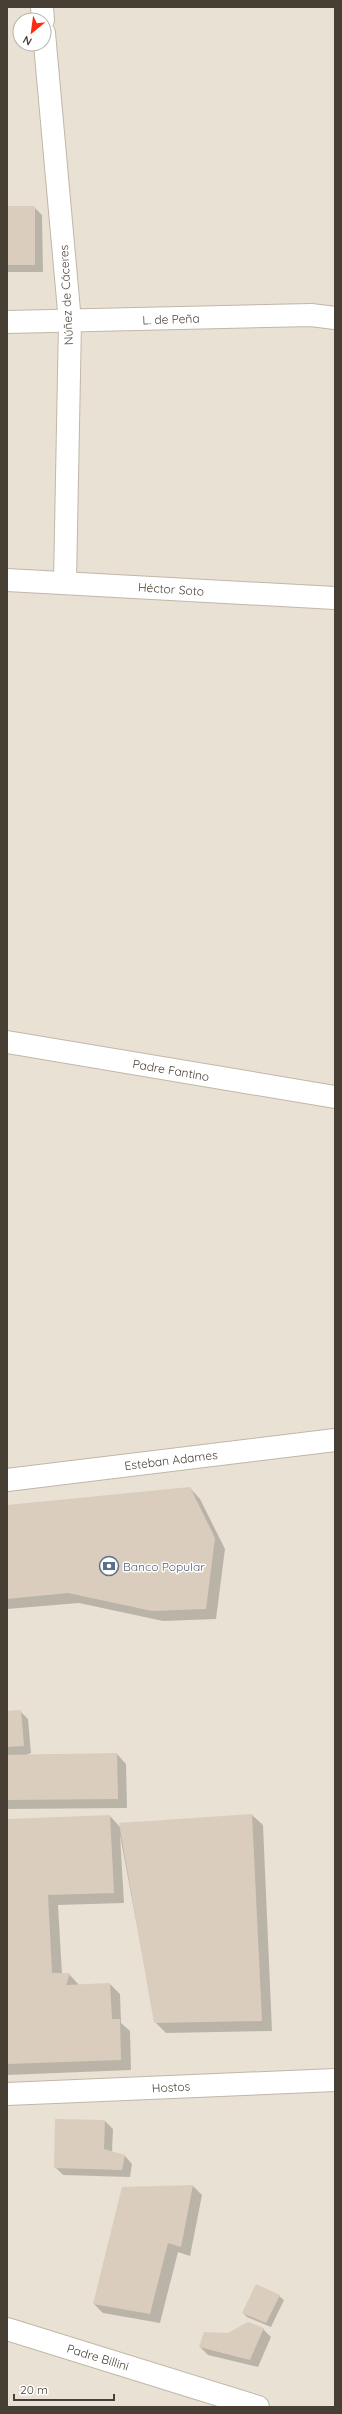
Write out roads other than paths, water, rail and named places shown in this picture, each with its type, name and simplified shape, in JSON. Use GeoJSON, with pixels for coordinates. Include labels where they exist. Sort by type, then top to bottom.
{"type":"FeatureCollection","features":[{"type":"Feature","properties":{"kind":"street","name":"Núñez de Cáceres"},"geometry":{"type":"LineString","coordinates":[[46,52],[70,322],[65,582]]}},
{"type":"Feature","properties":{"kind":"street","name":"L. de Peña"},"geometry":{"type":"LineString","coordinates":[[7,322],[70,322],[311,315],[335,318]]}},
{"type":"Feature","properties":{"kind":"street","name":"Héctor Soto"},"geometry":{"type":"LineString","coordinates":[[7,580],[335,598]]}},
{"type":"Feature","properties":{"kind":"street","name":"Padre Fantino"},"geometry":{"type":"LineString","coordinates":[[7,1042],[335,1097]]}},
{"type":"Feature","properties":{"kind":"street","name":"Esteban Adames"},"geometry":{"type":"LineString","coordinates":[[7,1480],[335,1440]]}},
{"type":"Feature","properties":{"kind":"street","name":"Hostos"},"geometry":{"type":"LineString","coordinates":[[7,2094],[335,2080]]}},
{"type":"Feature","properties":{"kind":"street","name":"Padre Billini"},"geometry":{"type":"LineString","coordinates":[[7,2329],[258,2407]]}},
{"type":"Feature","properties":{"kind":"place","name":"Banco Popular"},"geometry":{"type":"Point","coordinates":[109,1566]}}]}
